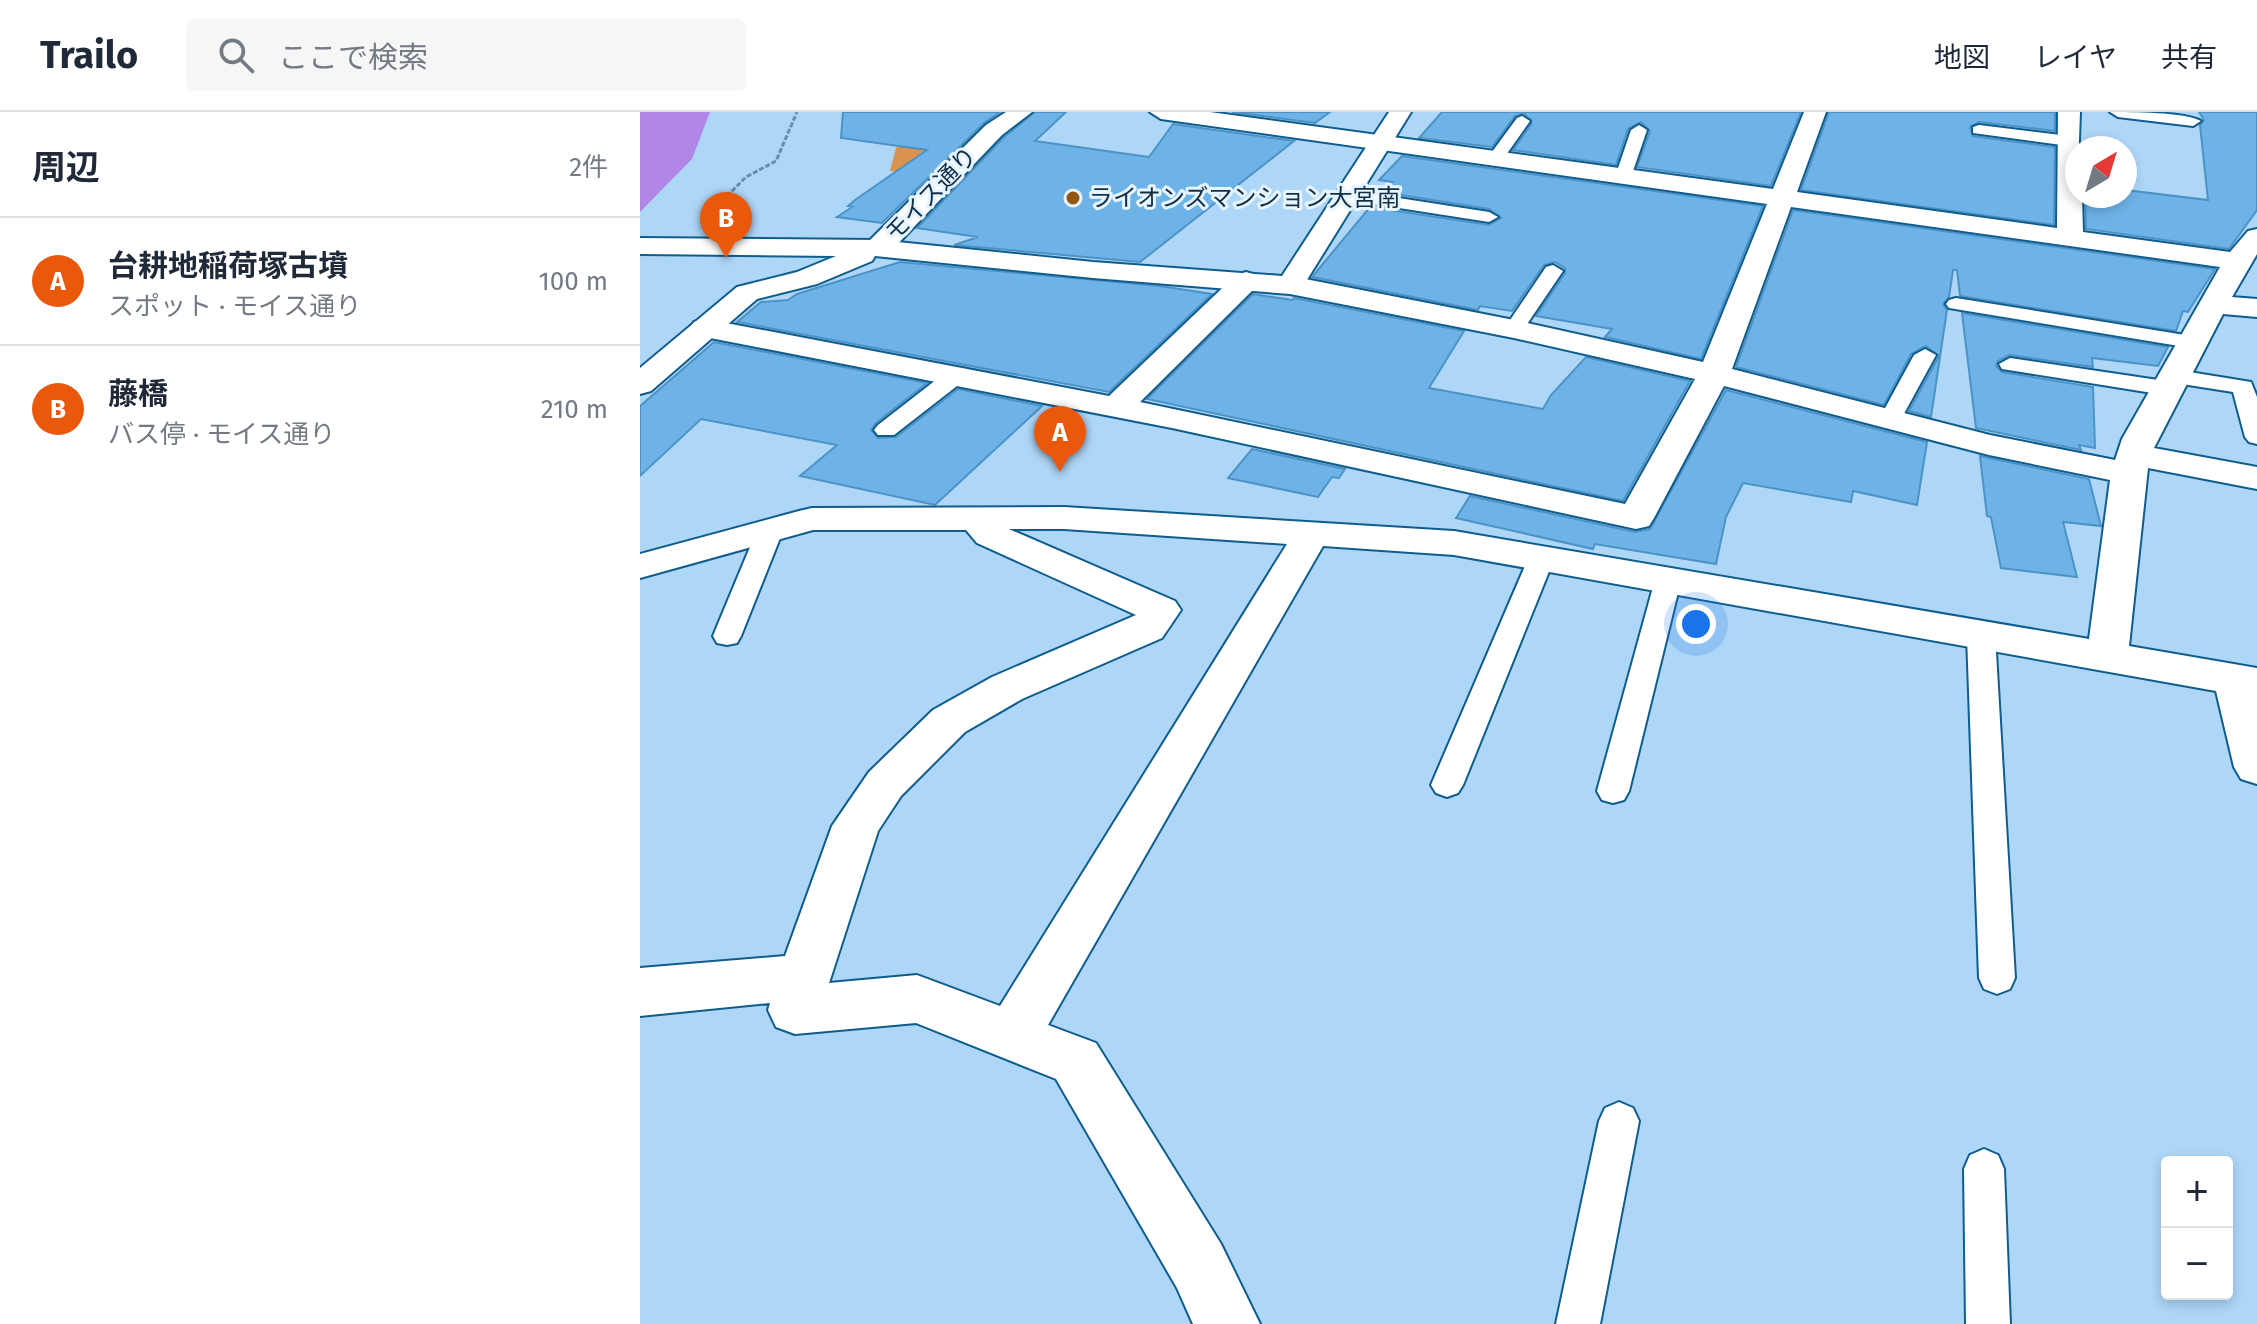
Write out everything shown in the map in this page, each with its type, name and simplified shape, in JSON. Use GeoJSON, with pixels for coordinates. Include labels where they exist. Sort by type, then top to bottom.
{"type":"FeatureCollection","features":[{"type":"Feature","properties":{"kind":"street","name":"モイス通り"},"geometry":{"type":"LineString","coordinates":[[878,248],[994,130],[1021,112]]}},
{"type":"Feature","properties":{"kind":"street"},"geometry":{"type":"LineString","coordinates":[[1161,112],[1248,118],[1380,143],[2070,240],[2247,249],[2168,382],[2139,439],[2107,657]]}},
{"type":"Feature","properties":{"kind":"street"},"geometry":{"type":"LineString","coordinates":[[1290,285],[1400,112]]}},
{"type":"Feature","properties":{"kind":"street"},"geometry":{"type":"LineString","coordinates":[[705,328],[958,374],[1353,454],[1636,518],[1714,374],[1815,112]]}},
{"type":"Feature","properties":{"kind":"street"},"geometry":{"type":"LineString","coordinates":[[2069,112],[2069,136]]}},
{"type":"Feature","properties":{"kind":"street"},"geometry":{"type":"LineString","coordinates":[[2070,208],[2070,240]]}},
{"type":"Feature","properties":{"kind":"street"},"geometry":{"type":"LineString","coordinates":[[659,246],[878,248],[1093,270],[1290,285],[1514,329],[1714,374],[1889,421],[2133,464],[2257,478]]}},
{"type":"Feature","properties":{"kind":"street"},"geometry":{"type":"LineString","coordinates":[[640,384],[747,293],[807,278],[878,248]]}},
{"type":"Feature","properties":{"kind":"street"},"geometry":{"type":"LineString","coordinates":[[1117,406],[1246,281]]}},
{"type":"Feature","properties":{"kind":"street"},"geometry":{"type":"LineString","coordinates":[[2215,304],[2257,308]]}},
{"type":"Feature","properties":{"kind":"street"},"geometry":{"type":"LineString","coordinates":[[640,566],[812,519],[1064,518],[1454,543],[2246,682],[2257,767]]}},
{"type":"Feature","properties":{"kind":"street"},"geometry":{"type":"LineString","coordinates":[[981,519],[981,525],[990,535],[1161,610],[1148,628],[1007,688],[949,721],[885,784],[856,826],[795,1010],[917,999],[1076,1061],[1199,1266],[1227,1324]]}},
{"type":"Feature","properties":{"kind":"street"},"geometry":{"type":"LineString","coordinates":[[1011,1037],[1311,535]]}},
{"type":"Feature","properties":{"kind":"street"},"geometry":{"type":"LineString","coordinates":[[640,992],[804,977]]}},
{"type":"Feature","properties":{"kind":"lane"},"geometry":{"type":"LineString","coordinates":[[2118,112],[2193,121]]}},
{"type":"Feature","properties":{"kind":"lane"},"geometry":{"type":"LineString","coordinates":[[1495,159],[1522,121]]}},
{"type":"Feature","properties":{"kind":"lane"},"geometry":{"type":"LineString","coordinates":[[1623,177],[1639,130]]}},
{"type":"Feature","properties":{"kind":"lane"},"geometry":{"type":"LineString","coordinates":[[1979,130],[2065,141]]}},
{"type":"Feature","properties":{"kind":"lane"},"geometry":{"type":"LineString","coordinates":[[1347,195],[1489,217]]}},
{"type":"Feature","properties":{"kind":"lane"},"geometry":{"type":"LineString","coordinates":[[1514,329],[1553,271]]}},
{"type":"Feature","properties":{"kind":"lane"},"geometry":{"type":"LineString","coordinates":[[1956,304],[2191,342]]}},
{"type":"Feature","properties":{"kind":"lane"},"geometry":{"type":"LineString","coordinates":[[1889,421],[1925,355]]}},
{"type":"Feature","properties":{"kind":"lane"},"geometry":{"type":"LineString","coordinates":[[2010,364],[2243,387],[2257,437]]}},
{"type":"Feature","properties":{"kind":"lane"},"geometry":{"type":"LineString","coordinates":[[886,430],[958,374]]}},
{"type":"Feature","properties":{"kind":"lane"},"geometry":{"type":"LineString","coordinates":[[727,636],[771,528]]}},
{"type":"Feature","properties":{"kind":"lane"},"geometry":{"type":"LineString","coordinates":[[1447,785],[1541,559]]}},
{"type":"Feature","properties":{"kind":"lane"},"geometry":{"type":"LineString","coordinates":[[1613,791],[1668,580]]}},
{"type":"Feature","properties":{"kind":"lane"},"geometry":{"type":"LineString","coordinates":[[1981,635],[1997,978]]}},
{"type":"Feature","properties":{"kind":"lane"},"geometry":{"type":"LineString","coordinates":[[1578,1324],[1619,1121]]}},
{"type":"Feature","properties":{"kind":"lane"},"geometry":{"type":"LineString","coordinates":[[1984,1169],[1988,1324]]}},
{"type":"Feature","properties":{"kind":"path"},"geometry":{"type":"LineString","coordinates":[[659,246],[746,177],[776,161],[797,112]]}},
{"type":"Feature","properties":{"kind":"shaded area"},"geometry":{"type":"Polygon","coordinates":[[[640,112],[710,112],[692,159],[640,212],[640,112]]]}},
{"type":"Feature","properties":{"kind":"shaded area"},"geometry":{"type":"Polygon","coordinates":[[[924,128],[980,132],[936,175],[890,171],[896,148],[924,128]]]}},
{"type":"Feature","properties":{"kind":"building"},"geometry":{"type":"Polygon","coordinates":[[[843,112],[1000,112],[984,123],[882,223],[837,217],[852,207],[848,206],[855,200],[927,150],[841,138],[843,112]]]}},
{"type":"Feature","properties":{"kind":"building"},"geometry":{"type":"Polygon","coordinates":[[[1035,112],[1066,112],[1035,141],[1149,157],[1173,124],[1294,141],[1140,262],[954,245],[978,237],[917,228],[1004,137],[1035,112]]]}},
{"type":"Feature","properties":{"kind":"building"},"geometry":{"type":"Polygon","coordinates":[[[1232,112],[1330,112],[1315,123],[1232,112]]]}},
{"type":"Feature","properties":{"kind":"building"},"geometry":{"type":"Polygon","coordinates":[[[1442,112],[1801,112],[1771,186],[1637,167],[1650,131],[1641,122],[1628,129],[1616,165],[1513,150],[1532,123],[1524,113],[1515,116],[1492,147],[1419,138],[1442,112]]]}},
{"type":"Feature","properties":{"kind":"building"},"geometry":{"type":"Polygon","coordinates":[[[1829,112],[2055,112],[2055,131],[1979,122],[1970,127],[1973,136],[2055,147],[2054,225],[1801,190],[1829,112]]]}},
{"type":"Feature","properties":{"kind":"building"},"geometry":{"type":"Polygon","coordinates":[[[2199,112],[2257,112],[2257,210],[2229,249],[2086,229],[2085,208],[2137,208],[2137,191],[2208,200],[2200,125],[2204,120],[2199,112]]]}},
{"type":"Feature","properties":{"kind":"building"},"geometry":{"type":"Polygon","coordinates":[[[1402,156],[1763,206],[1701,359],[1605,337],[1612,329],[1536,316],[1565,273],[1565,268],[1555,262],[1544,265],[1512,311],[1480,306],[1478,310],[1312,277],[1370,207],[1489,225],[1501,218],[1489,209],[1382,192],[1392,182],[1379,180],[1402,156]]]}},
{"type":"Feature","properties":{"kind":"building"},"geometry":{"type":"Polygon","coordinates":[[[1793,210],[2215,269],[2188,312],[2183,311],[2176,331],[1960,296],[1957,270],[1953,270],[1949,297],[1943,304],[1947,310],[1931,417],[1909,411],[1939,356],[1926,346],[1911,354],[1884,405],[1736,367],[1793,210]]]}},
{"type":"Feature","properties":{"kind":"building"},"geometry":{"type":"Polygon","coordinates":[[[900,262],[1160,286],[1212,294],[1109,392],[737,322],[761,302],[788,300],[797,294],[900,262]]]}},
{"type":"Feature","properties":{"kind":"building"},"geometry":{"type":"Polygon","coordinates":[[[1253,294],[1294,298],[1464,331],[1429,388],[1543,409],[1551,395],[1586,357],[1690,381],[1623,501],[1147,399],[1253,294]]]}},
{"type":"Feature","properties":{"kind":"building"},"geometry":{"type":"Polygon","coordinates":[[[1962,313],[2168,347],[2158,366],[2092,358],[2093,367],[2010,355],[1998,361],[1996,366],[2002,372],[2093,387],[2095,448],[2079,445],[2081,450],[1976,428],[1962,313]]]}},
{"type":"Feature","properties":{"kind":"building"},"geometry":{"type":"Polygon","coordinates":[[[714,342],[927,383],[876,423],[871,430],[878,438],[896,437],[958,389],[1042,406],[935,505],[800,476],[837,445],[701,419],[640,476],[640,406],[714,342]]]}},
{"type":"Feature","properties":{"kind":"building"},"geometry":{"type":"Polygon","coordinates":[[[1726,390],[1927,442],[1917,505],[1853,491],[1851,502],[1743,483],[1726,517],[1716,564],[1595,544],[1593,549],[1456,518],[1470,496],[1635,532],[1650,529],[1726,390]]]}},
{"type":"Feature","properties":{"kind":"building"},"geometry":{"type":"Polygon","coordinates":[[[1252,449],[1345,469],[1339,478],[1332,477],[1318,497],[1228,478],[1252,449]]]}},
{"type":"Feature","properties":{"kind":"building"},"geometry":{"type":"Polygon","coordinates":[[[1980,456],[2089,479],[2101,526],[2063,522],[2077,577],[2001,568],[1991,517],[1987,516],[1980,456]]]}},
{"type":"Feature","properties":{"kind":"place","name":"ライオンズマンション大宮南"},"geometry":{"type":"Point","coordinates":[1073,198]}},
{"type":"Feature","properties":{"kind":"place","name":"藤橋"},"geometry":{"type":"Point","coordinates":[726,258]}},
{"type":"Feature","properties":{"kind":"place","name":"台耕地稲荷塚古墳"},"geometry":{"type":"Point","coordinates":[1060,472]}}]}
